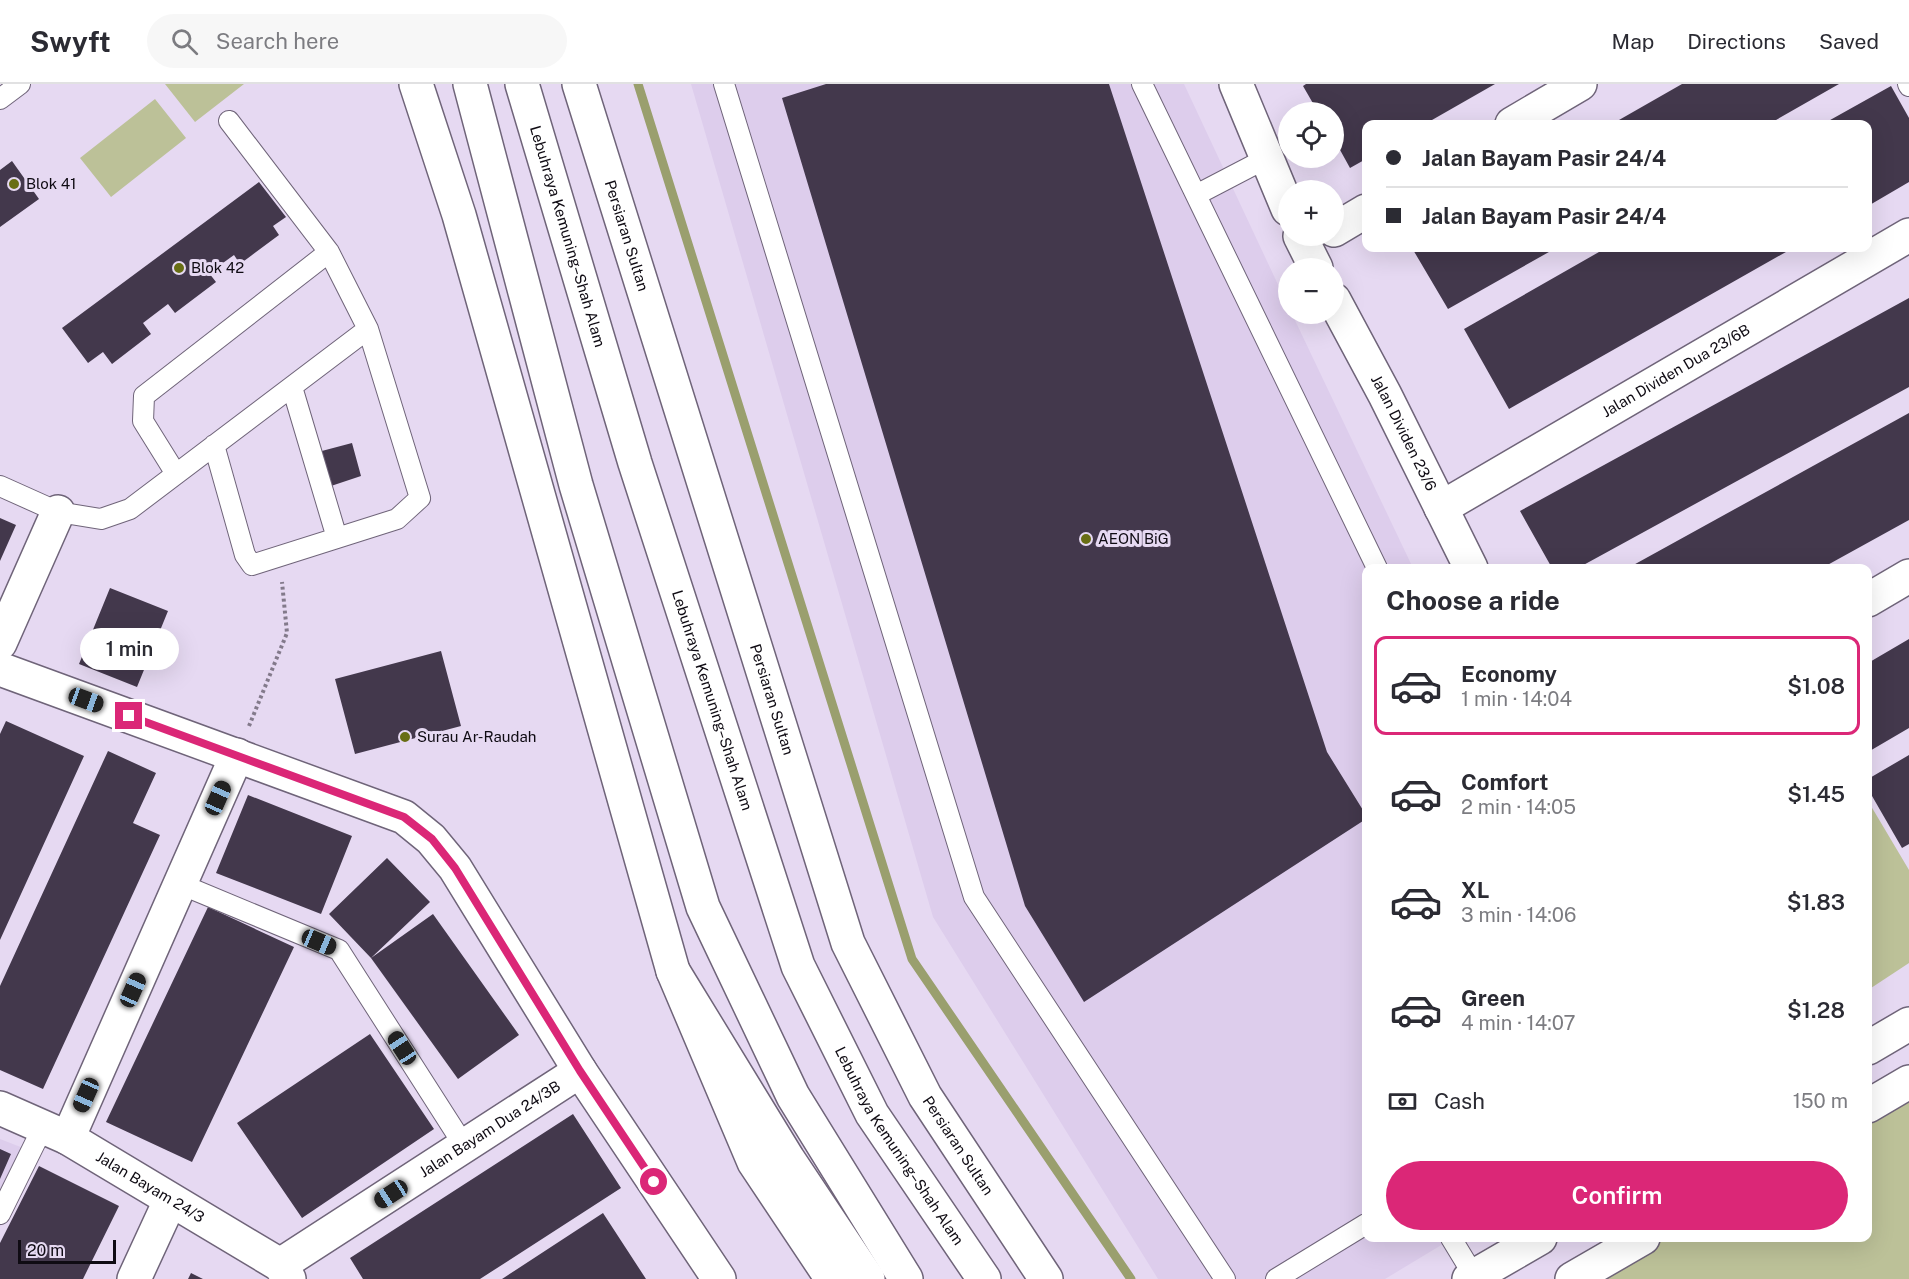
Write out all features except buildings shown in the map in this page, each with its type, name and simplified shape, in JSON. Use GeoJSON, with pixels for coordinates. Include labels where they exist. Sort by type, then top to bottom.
{"type":"FeatureCollection","features":[{"type":"Feature","properties":{"kind":"main road"},"geometry":{"type":"LineString","coordinates":[[416,84],[459,215],[673,971],[754,1162],[832,1279]]}},
{"type":"Feature","properties":{"kind":"main road"},"geometry":{"type":"LineString","coordinates":[[470,84],[576,485],[703,907],[793,1096],[906,1279]]}},
{"type":"Feature","properties":{"kind":"main road","name":"Lebuhraya Kemuning–Shah Alam"},"geometry":{"type":"LineString","coordinates":[[522,84],[635,464],[798,966],[872,1114],[984,1279]]}},
{"type":"Feature","properties":{"kind":"main road","name":"Persiaran Sultan"},"geometry":{"type":"LineString","coordinates":[[579,84],[848,943],[925,1096],[1047,1279]]}},
{"type":"Feature","properties":{"kind":"main road"},"geometry":{"type":"LineString","coordinates":[[1236,84],[1278,185]]}},
{"type":"Feature","properties":{"kind":"main road"},"geometry":{"type":"LineString","coordinates":[[1519,120],[1580,84]]}},
{"type":"Feature","properties":{"kind":"main road"},"geometry":{"type":"LineString","coordinates":[[1344,224],[1362,213]]}},
{"type":"Feature","properties":{"kind":"main road","name":"Jalan Dividen Dua 23/6B"},"geometry":{"type":"LineString","coordinates":[[1441,508],[1909,235]]}},
{"type":"Feature","properties":{"kind":"main road","name":"Jalan Dividen 23/6"},"geometry":{"type":"LineString","coordinates":[[1344,318],[1385,394],[1469,564]]}},
{"type":"Feature","properties":{"kind":"main road"},"geometry":{"type":"LineString","coordinates":[[0,643],[58,512]]}},
{"type":"Feature","properties":{"kind":"main road"},"geometry":{"type":"LineString","coordinates":[[1872,598],[1909,576]]}},
{"type":"Feature","properties":{"kind":"main road"},"geometry":{"type":"LineString","coordinates":[[0,669],[404,817],[432,839],[455,868],[580,1071],[715,1278]]}},
{"type":"Feature","properties":{"kind":"main road"},"geometry":{"type":"LineString","coordinates":[[55,1132],[180,884],[237,755]]}},
{"type":"Feature","properties":{"kind":"main road"},"geometry":{"type":"LineString","coordinates":[[673,971],[788,1159],[868,1279]]}},
{"type":"Feature","properties":{"kind":"main road"},"geometry":{"type":"LineString","coordinates":[[1872,1046],[1909,1024]]}},
{"type":"Feature","properties":{"kind":"main road","name":"Jalan Bayam Dua 24/3B"},"geometry":{"type":"LineString","coordinates":[[285,1272],[465,1147],[580,1071]]}},
{"type":"Feature","properties":{"kind":"main road"},"geometry":{"type":"LineString","coordinates":[[1872,1104],[1909,1082]]}},
{"type":"Feature","properties":{"kind":"main road","name":"Jalan Bayam 24/3"},"geometry":{"type":"LineString","coordinates":[[0,1108],[55,1132],[285,1272]]}},
{"type":"Feature","properties":{"kind":"main road"},"geometry":{"type":"LineString","coordinates":[[134,1279],[170,1201]]}},
{"type":"Feature","properties":{"kind":"main road"},"geometry":{"type":"LineString","coordinates":[[1472,1277],[1533,1242]]}},
{"type":"Feature","properties":{"kind":"main road"},"geometry":{"type":"LineString","coordinates":[[1572,1279],[1636,1242]]}},
{"type":"Feature","properties":{"kind":"lane"},"geometry":{"type":"LineString","coordinates":[[0,99],[20,84]]}},
{"type":"Feature","properties":{"kind":"lane"},"geometry":{"type":"LineString","coordinates":[[724,84],[974,897],[1225,1279]]}},
{"type":"Feature","properties":{"kind":"lane"},"geometry":{"type":"LineString","coordinates":[[1142,84],[1375,564]]}},
{"type":"Feature","properties":{"kind":"lane"},"geometry":{"type":"LineString","coordinates":[[214,445],[245,555],[252,565],[397,519],[420,498],[368,329],[329,252],[230,121]]}},
{"type":"Feature","properties":{"kind":"lane"},"geometry":{"type":"LineString","coordinates":[[1196,195],[1267,158]]}},
{"type":"Feature","properties":{"kind":"lane"},"geometry":{"type":"LineString","coordinates":[[176,474],[143,422],[144,396],[329,252]]}},
{"type":"Feature","properties":{"kind":"lane"},"geometry":{"type":"LineString","coordinates":[[0,486],[58,512],[101,519],[130,509],[368,329]]}},
{"type":"Feature","properties":{"kind":"lane"},"geometry":{"type":"LineString","coordinates":[[292,387],[337,538]]}},
{"type":"Feature","properties":{"kind":"lane"},"geometry":{"type":"LineString","coordinates":[[180,884],[339,950],[465,1147]]}},
{"type":"Feature","properties":{"kind":"lane"},"geometry":{"type":"LineString","coordinates":[[0,1214],[55,1132]]}},
{"type":"Feature","properties":{"kind":"lane"},"geometry":{"type":"LineString","coordinates":[[1276,1279],[1362,1226]]}},
{"type":"Feature","properties":{"kind":"lane"},"geometry":{"type":"LineString","coordinates":[[1453,1242],[1472,1277]]}},
{"type":"Feature","properties":{"kind":"path"},"geometry":{"type":"LineString","coordinates":[[237,755],[287,633],[280,557]]}},
{"type":"Feature","properties":{"kind":"shaded area"},"geometry":{"type":"Polygon","coordinates":[[[691,84],[1184,84],[1278,285],[1278,324],[1297,324],[1411,564],[1362,564],[1362,1242],[1446,1242],[1385,1279],[1158,1279],[933,917],[691,84]]]}},
{"type":"Feature","properties":{"kind":"shaded area"},"geometry":{"type":"Polygon","coordinates":[[[0,1139],[36,1153],[0,1227],[0,1139]]]}},
{"type":"Feature","properties":{"kind":"green space"},"geometry":{"type":"Polygon","coordinates":[[[165,84],[244,84],[195,122],[165,84]]]}},
{"type":"Feature","properties":{"kind":"green space"},"geometry":{"type":"Polygon","coordinates":[[[155,99],[186,138],[111,197],[80,158],[155,99]]]}},
{"type":"Feature","properties":{"kind":"green space"},"geometry":{"type":"Polygon","coordinates":[[[1872,808],[1909,870],[1909,963],[1872,987],[1872,808]]]}},
{"type":"Feature","properties":{"kind":"green space"},"geometry":{"type":"Polygon","coordinates":[[[1909,1097],[1909,1279],[1562,1279],[1633,1242],[1872,1242],[1872,1117],[1909,1097]]]}},
{"type":"Feature","properties":{"kind":"waterway"},"geometry":{"type":"LineString","coordinates":[[638,84],[912,959],[1131,1279]]}},
{"type":"Feature","properties":{"kind":"place","name":"Blok 41"},"geometry":{"type":"Point","coordinates":[14,184]}},
{"type":"Feature","properties":{"kind":"place","name":"Blok 42"},"geometry":{"type":"Point","coordinates":[179,268]}},
{"type":"Feature","properties":{"kind":"place","name":"AEON BiG"},"geometry":{"type":"Point","coordinates":[1086,539]}},
{"type":"Feature","properties":{"kind":"place","name":"Surau Ar-Raudah"},"geometry":{"type":"Point","coordinates":[405,737]}},
{"type":"Feature","properties":{"kind":"route"},"geometry":{"type":"LineString","coordinates":[[129,716],[404,817],[432,839],[455,868],[580,1071],[654,1182]]}}]}
